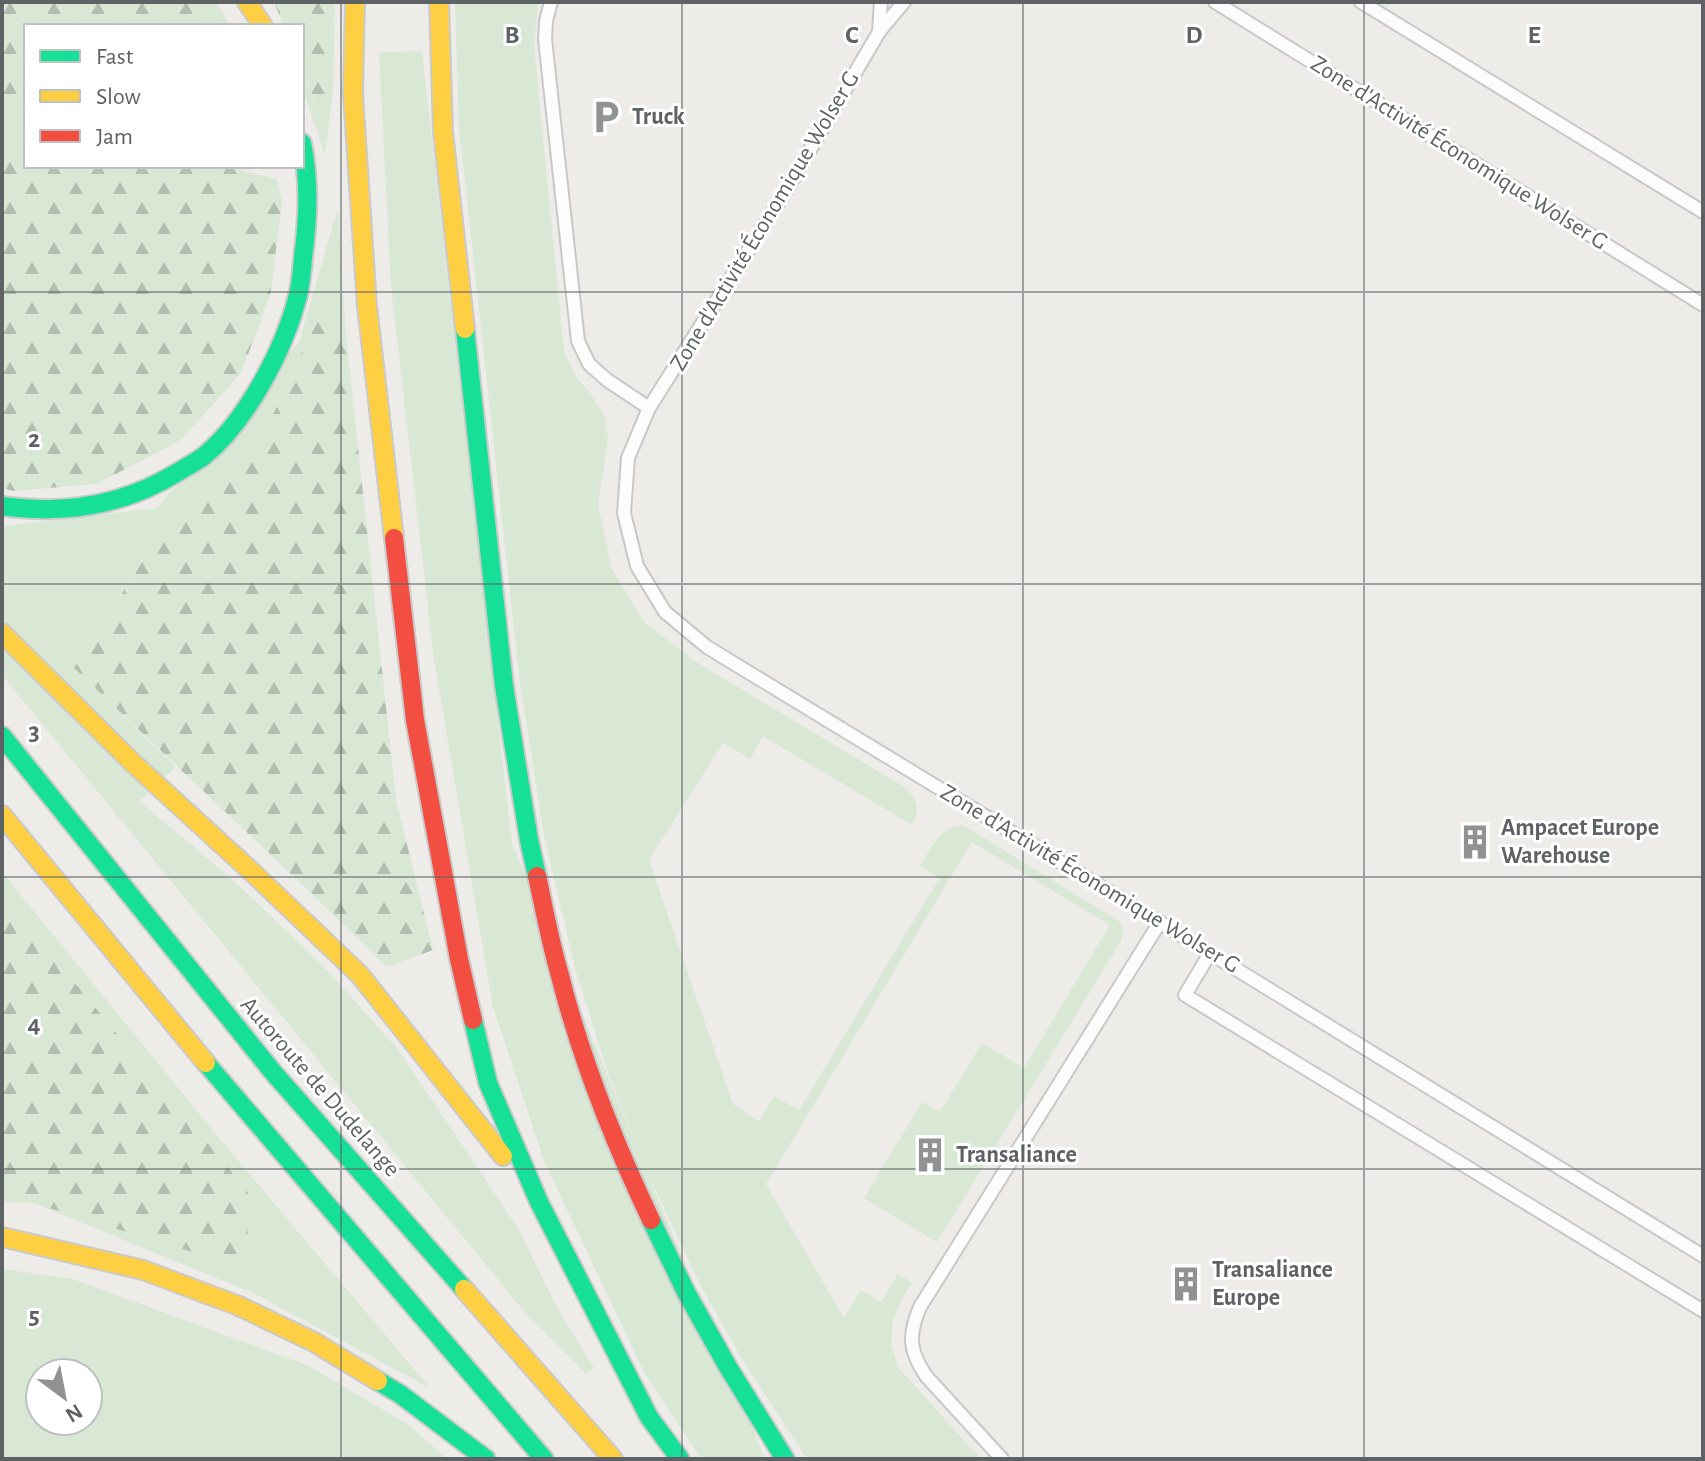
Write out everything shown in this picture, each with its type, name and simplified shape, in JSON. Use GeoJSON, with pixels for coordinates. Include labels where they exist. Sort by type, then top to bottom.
{"type":"FeatureCollection","features":[{"type":"Feature","properties":{"kind":"main road"},"geometry":{"type":"LineString","coordinates":[[247,2],[262,24]]}},
{"type":"Feature","properties":{"kind":"main road"},"geometry":{"type":"LineString","coordinates":[[355,2],[353,94],[367,306],[415,720],[459,959],[488,1083],[539,1202],[649,1417],[680,1459]]}},
{"type":"Feature","properties":{"kind":"main road"},"geometry":{"type":"LineString","coordinates":[[439,2],[443,132],[504,686],[529,840],[559,974],[592,1079],[632,1180],[687,1294],[785,1459]]}},
{"type":"Feature","properties":{"kind":"main road"},"geometry":{"type":"LineString","coordinates":[[2,506],[64,511],[123,500],[164,482],[206,453],[247,407],[277,354],[298,294],[308,219],[304,150]]}},
{"type":"Feature","properties":{"kind":"main road"},"geometry":{"type":"LineString","coordinates":[[2,633],[133,763],[360,975],[539,1202]]}},
{"type":"Feature","properties":{"kind":"main road","name":"Autoroute de Dudelange"},"geometry":{"type":"LineString","coordinates":[[2,736],[272,1071],[613,1459]]}},
{"type":"Feature","properties":{"kind":"main road"},"geometry":{"type":"LineString","coordinates":[[2,815],[150,997],[544,1459]]}},
{"type":"Feature","properties":{"kind":"main road"},"geometry":{"type":"LineString","coordinates":[[2,1237],[143,1270],[239,1306],[314,1342],[400,1394],[486,1459]]}},
{"type":"Feature","properties":{"kind":"lane"},"geometry":{"type":"LineString","coordinates":[[551,2],[545,39],[578,341],[589,364],[649,408]]}},
{"type":"Feature","properties":{"kind":"lane","name":"Zone d'Activité Économique Wolser G"},"geometry":{"type":"LineString","coordinates":[[879,32],[881,2]]}},
{"type":"Feature","properties":{"kind":"lane","name":"Zone d'Activité Économique Wolser G"},"geometry":{"type":"LineString","coordinates":[[904,2],[879,32],[787,189],[649,408],[628,458],[624,513],[637,566],[665,612],[707,647],[1703,1256]]}},
{"type":"Feature","properties":{"kind":"lane","name":"Zone d'Activité Économique Wolser G"},"geometry":{"type":"LineString","coordinates":[[1215,2],[1703,305]]}},
{"type":"Feature","properties":{"kind":"lane"},"geometry":{"type":"LineString","coordinates":[[1361,2],[1703,212]]}},
{"type":"Feature","properties":{"kind":"lane"},"geometry":{"type":"LineString","coordinates":[[1002,1459],[916,1361],[911,1343],[912,1324],[1160,922]]}},
{"type":"Feature","properties":{"kind":"lane"},"geometry":{"type":"LineString","coordinates":[[1210,953],[1185,995],[1703,1311]]}},
{"type":"Feature","properties":{"kind":"green space"},"geometry":{"type":"Polygon","coordinates":[[[2,2],[216,2],[230,24],[24,24],[24,111],[2,110],[2,2]]]}},
{"type":"Feature","properties":{"kind":"green space"},"geometry":{"type":"Polygon","coordinates":[[[274,2],[326,2],[327,96],[316,104],[304,76],[304,24],[283,24],[274,2]]]}},
{"type":"Feature","properties":{"kind":"green space"},"geometry":{"type":"Polygon","coordinates":[[[326,2],[335,2],[333,93],[325,155],[304,93],[304,76],[315,104],[327,95],[326,2]]]}},
{"type":"Feature","properties":{"kind":"green space"},"geometry":{"type":"Polygon","coordinates":[[[455,2],[538,2],[534,45],[564,352],[575,375],[605,417],[608,440],[598,504],[611,568],[645,623],[696,662],[906,788],[917,805],[912,825],[763,736],[750,759],[723,743],[649,860],[733,1104],[759,1121],[774,1096],[799,1110],[939,879],[920,866],[937,839],[948,829],[963,825],[1120,922],[1123,931],[1121,941],[937,1242],[864,1198],[922,1102],[940,1112],[982,1043],[1024,1068],[1110,925],[972,842],[766,1184],[844,1318],[861,1290],[881,1302],[898,1274],[912,1283],[893,1320],[891,1344],[898,1367],[981,1459],[807,1459],[743,1361],[701,1286],[647,1172],[608,1073],[575,968],[544,835],[520,683],[459,128],[455,2]]]}},
{"type":"Feature","properties":{"kind":"green space"},"geometry":{"type":"Polygon","coordinates":[[[422,51],[512,843],[765,1459],[701,1459],[645,1374],[544,1161],[493,1007],[434,660],[391,287],[379,52],[422,51]]]}},
{"type":"Feature","properties":{"kind":"green space"},"geometry":{"type":"Polygon","coordinates":[[[2,110],[24,111],[24,155],[7,154],[2,159],[2,110]]]}},
{"type":"Feature","properties":{"kind":"green space"},"geometry":{"type":"Polygon","coordinates":[[[7,154],[24,155],[24,168],[231,168],[277,179],[282,203],[270,296],[241,373],[180,441],[96,484],[13,491],[2,488],[2,159],[7,154]]]}},
{"type":"Feature","properties":{"kind":"green space"},"geometry":{"type":"Polygon","coordinates":[[[338,208],[346,335],[330,308],[319,314],[256,452],[169,520],[74,668],[176,767],[139,801],[232,879],[323,966],[397,1048],[519,1230],[556,1306],[594,1368],[586,1373],[528,1316],[2,675],[2,526],[157,508],[299,342],[338,208]]]}},
{"type":"Feature","properties":{"kind":"green space"},"geometry":{"type":"Polygon","coordinates":[[[330,308],[346,335],[396,800],[433,950],[387,967],[74,668],[169,520],[256,452],[319,314],[330,308]]]}},
{"type":"Feature","properties":{"kind":"green space"},"geometry":{"type":"Polygon","coordinates":[[[2,872],[219,1138],[430,1388],[253,1293],[36,1204],[247,1268],[2,895],[2,872]]]}},
{"type":"Feature","properties":{"kind":"green space"},"geometry":{"type":"Polygon","coordinates":[[[2,895],[248,1192],[247,1269],[36,1204],[2,1201],[2,895]]]}},
{"type":"Feature","properties":{"kind":"green space"},"geometry":{"type":"Polygon","coordinates":[[[2,1269],[73,1279],[309,1366],[407,1424],[447,1459],[2,1459],[2,1269]]]}},
{"type":"Feature","properties":{"kind":"traffic: fast"},"geometry":{"type":"LineString","coordinates":[[2,506],[71,508],[136,493],[201,458],[235,424],[274,360],[298,295],[307,200],[304,158]]}},
{"type":"Feature","properties":{"kind":"traffic: fast"},"geometry":{"type":"LineString","coordinates":[[465,329],[504,686],[537,876]]}},
{"type":"Feature","properties":{"kind":"traffic: fast"},"geometry":{"type":"LineString","coordinates":[[2,736],[272,1071],[464,1289]]}},
{"type":"Feature","properties":{"kind":"traffic: fast"},"geometry":{"type":"LineString","coordinates":[[473,1020],[488,1083],[539,1202],[649,1417],[680,1459]]}},
{"type":"Feature","properties":{"kind":"traffic: fast"},"geometry":{"type":"LineString","coordinates":[[206,1063],[544,1459]]}},
{"type":"Feature","properties":{"kind":"traffic: fast"},"geometry":{"type":"LineString","coordinates":[[651,1220],[687,1294],[785,1459]]}},
{"type":"Feature","properties":{"kind":"traffic: fast"},"geometry":{"type":"LineString","coordinates":[[378,1381],[486,1459]]}},
{"type":"Feature","properties":{"kind":"traffic: slow"},"geometry":{"type":"LineString","coordinates":[[247,2],[262,24]]}},
{"type":"Feature","properties":{"kind":"traffic: slow"},"geometry":{"type":"LineString","coordinates":[[355,2],[353,94],[367,306],[394,538]]}},
{"type":"Feature","properties":{"kind":"traffic: slow"},"geometry":{"type":"LineString","coordinates":[[439,2],[443,132],[465,329]]}},
{"type":"Feature","properties":{"kind":"traffic: slow"},"geometry":{"type":"LineString","coordinates":[[2,633],[133,763],[360,975],[503,1156]]}},
{"type":"Feature","properties":{"kind":"traffic: slow"},"geometry":{"type":"LineString","coordinates":[[2,815],[206,1063]]}},
{"type":"Feature","properties":{"kind":"traffic: slow"},"geometry":{"type":"LineString","coordinates":[[2,1237],[143,1270],[239,1306],[314,1342],[378,1381]]}},
{"type":"Feature","properties":{"kind":"traffic: slow"},"geometry":{"type":"LineString","coordinates":[[464,1289],[613,1459]]}},
{"type":"Feature","properties":{"kind":"traffic: jam"},"geometry":{"type":"LineString","coordinates":[[394,538],[415,720],[473,1020]]}},
{"type":"Feature","properties":{"kind":"traffic: jam"},"geometry":{"type":"LineString","coordinates":[[537,876],[577,1035],[611,1129],[651,1220]]}},
{"type":"Feature","properties":{"kind":"place","name":"Truck"},"geometry":{"type":"Point","coordinates":[606,117]}},
{"type":"Feature","properties":{"kind":"place","name":"Ampacet Europe Warehouse"},"geometry":{"type":"Point","coordinates":[1475,842]}},
{"type":"Feature","properties":{"kind":"place","name":"Transaliance"},"geometry":{"type":"Point","coordinates":[930,1155]}},
{"type":"Feature","properties":{"kind":"place","name":"Transaliance Europe"},"geometry":{"type":"Point","coordinates":[1186,1284]}}]}
